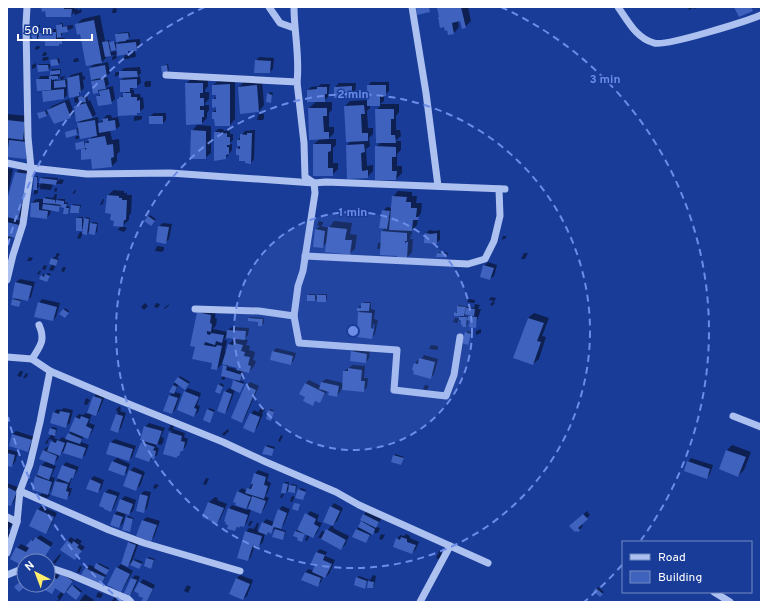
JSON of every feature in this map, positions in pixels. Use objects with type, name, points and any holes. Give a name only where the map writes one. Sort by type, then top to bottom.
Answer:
[{"type":"street","points":[[7,280],[23,224],[32,168],[28,137],[27,7]]},
{"type":"street","points":[[268,7],[280,23],[294,28]]},
{"type":"street","points":[[294,7],[294,28],[298,67],[297,82],[304,143],[306,177],[314,183],[315,193],[303,271],[298,286],[294,316],[299,343],[397,350],[394,390],[446,396],[454,375],[460,338]]},
{"type":"street","points":[[412,7],[426,93],[438,186]]},
{"type":"street","points":[[618,7],[636,33],[655,44],[676,41],[702,34],[761,15]]},
{"type":"street","points":[[166,75],[297,82]]},
{"type":"street","points":[[7,164],[86,174],[170,173],[314,183],[326,182],[502,189],[500,216],[494,241],[485,259],[468,264],[305,256]]},
{"type":"street","points":[[196,309],[259,311],[294,316]]},
{"type":"street","points":[[32,360],[40,346],[43,334],[39,325]]},
{"type":"street","points":[[7,357],[32,360],[50,371],[223,442],[336,492],[360,505],[488,563]]},
{"type":"street","points":[[7,553],[17,522],[20,491],[30,464],[50,371]]},
{"type":"street","points":[[733,416],[761,427]]},
{"type":"street","points":[[20,491],[144,543],[240,571]]},
{"type":"street","points":[[7,517],[17,522]]},
{"type":"street","points":[[420,602],[450,546]]},
{"type":"street","points":[[56,570],[128,598],[131,602]]},
{"type":"street","points":[[716,593],[730,602]]},
{"type":"building","points":[[41,7],[64,7],[64,9],[72,9],[71,17],[46,17],[45,11],[42,12]]},
{"type":"building","points":[[429,7],[430,12],[417,15],[416,8]]},
{"type":"building","points":[[461,7],[466,28],[462,29],[460,21],[452,23],[454,34],[448,35],[447,30],[445,31],[444,27],[440,28],[437,8]]},
{"type":"building","points":[[734,7],[751,7],[753,11],[739,17]]},
{"type":"building","points":[[94,20],[102,63],[86,66],[80,34],[77,35],[75,24]]},
{"type":"building","points":[[62,24],[62,27],[67,26],[68,32],[61,33],[61,37],[57,38],[56,25]]},
{"type":"building","points":[[31,26],[39,26],[39,31],[37,31],[37,40],[32,40]]},
{"type":"building","points":[[56,32],[56,41],[62,41],[62,44],[59,44],[59,46],[45,46],[45,42],[38,41],[39,33]]},
{"type":"building","points":[[128,33],[129,39],[126,41],[116,42],[115,34]]},
{"type":"building","points":[[108,41],[111,56],[105,57],[102,42]]},
{"type":"building","points":[[114,41],[116,50],[111,51],[109,42]]},
{"type":"building","points":[[136,42],[137,51],[128,51],[128,54],[117,56],[116,44]]},
{"type":"building","points":[[57,59],[59,65],[51,66],[50,60]]},
{"type":"building","points":[[255,60],[271,61],[270,73],[254,73]]},
{"type":"building","points":[[37,65],[48,65],[49,71],[38,72]]},
{"type":"building","points":[[105,65],[107,77],[91,80],[89,68]]},
{"type":"building","points":[[167,65],[168,73],[162,73],[161,66]]},
{"type":"building","points":[[60,70],[60,74],[50,75],[50,71]]},
{"type":"building","points":[[119,71],[137,71],[138,77],[119,78]]},
{"type":"building","points":[[79,75],[81,93],[79,92],[79,96],[69,98],[67,78]]},
{"type":"building","points":[[49,76],[58,76],[58,79],[52,80],[51,78],[51,90],[37,91],[36,79],[49,79]]},
{"type":"building","points":[[104,79],[106,89],[98,90],[98,93],[93,94],[91,81]]},
{"type":"building","points":[[137,79],[137,88],[130,88],[130,92],[120,92],[120,80]]},
{"type":"building","points":[[65,80],[66,87],[54,88],[54,81]]},
{"type":"building","points":[[185,83],[203,83],[203,93],[200,93],[200,98],[204,98],[204,106],[200,106],[200,110],[204,110],[202,124],[186,125]]},
{"type":"building","points":[[230,84],[230,126],[215,126],[214,119],[212,119],[212,112],[216,112],[216,107],[212,108],[212,99],[216,99],[216,95],[212,95],[212,85]]},
{"type":"building","points":[[257,85],[259,112],[240,114],[238,87]]},
{"type":"building","points":[[367,85],[386,85],[386,96],[380,96],[380,106],[367,106]]},
{"type":"building","points":[[352,86],[352,98],[334,98],[334,87]]},
{"type":"building","points":[[317,87],[327,87],[325,102],[307,102],[307,90],[317,89]]},
{"type":"building","points":[[64,89],[64,99],[43,102],[42,91]]},
{"type":"building","points":[[109,89],[112,104],[98,106],[96,96],[100,96],[99,91]]},
{"type":"building","points":[[123,93],[131,93],[131,97],[137,97],[137,101],[140,100],[140,113],[137,113],[137,115],[118,116],[117,99],[119,99],[119,97],[123,97]]},
{"type":"building","points":[[267,93],[272,95],[271,103],[266,102]]},
{"type":"building","points":[[78,97],[85,97],[86,102],[79,103]]},
{"type":"building","points":[[65,102],[71,118],[54,124],[47,110]]},
{"type":"building","points":[[86,103],[93,118],[76,122],[74,106]]},
{"type":"building","points":[[364,105],[365,114],[361,114],[362,133],[368,133],[368,141],[346,142],[344,106]]},
{"type":"building","points":[[308,108],[327,108],[327,116],[323,116],[324,132],[329,132],[329,139],[309,140]]},
{"type":"building","points":[[375,109],[394,109],[394,119],[391,119],[391,135],[395,135],[396,143],[376,143]]},
{"type":"building","points":[[45,111],[47,116],[39,119],[37,113]]},
{"type":"building","points":[[149,116],[163,116],[163,124],[149,124]]},
{"type":"building","points":[[108,118],[108,121],[115,120],[116,130],[99,133],[98,123],[103,122],[102,119]]},
{"type":"building","points":[[7,120],[25,122],[23,140],[7,138]]},
{"type":"building","points":[[95,120],[97,136],[80,139],[77,123]]},
{"type":"building","points":[[76,129],[77,135],[66,138],[65,132]]},
{"type":"building","points":[[191,130],[206,131],[206,159],[190,159]]},
{"type":"building","points":[[214,132],[220,132],[221,134],[227,133],[227,137],[230,137],[230,145],[227,145],[227,147],[229,147],[229,154],[226,155],[226,159],[214,161]]},
{"type":"building","points":[[247,133],[252,133],[251,164],[245,163],[245,161],[239,161],[239,155],[236,155],[236,148],[240,149],[240,146],[237,146],[237,140],[240,140],[240,134],[247,135]]},
{"type":"building","points":[[105,136],[107,145],[113,144],[114,157],[111,158],[112,167],[92,169],[91,159],[81,160],[81,149],[85,148],[85,143],[89,143],[88,139]]},
{"type":"building","points":[[9,140],[27,142],[26,159],[7,157]]},
{"type":"building","points":[[84,141],[85,148],[76,150],[75,143]]},
{"type":"building","points":[[313,144],[331,144],[331,151],[328,152],[328,168],[333,168],[333,176],[313,176]]},
{"type":"building","points":[[364,144],[365,152],[361,153],[362,171],[368,170],[368,178],[347,179],[346,145]]},
{"type":"building","points":[[375,146],[396,147],[396,157],[392,157],[392,171],[397,171],[396,180],[375,180]]},
{"type":"building","points":[[15,172],[29,174],[18,220],[7,217],[7,200]]},
{"type":"building","points":[[34,177],[37,177],[37,190],[33,190]]},
{"type":"building","points":[[40,178],[57,180],[56,185],[39,183]]},
{"type":"building","points":[[107,195],[119,196],[122,200],[127,200],[126,220],[124,220],[123,227],[113,226],[114,221],[110,220],[111,214],[105,213]]},
{"type":"building","points":[[392,196],[407,197],[406,202],[411,202],[411,208],[417,208],[416,217],[419,217],[418,220],[413,220],[412,231],[389,230]]},
{"type":"building","points":[[43,198],[55,200],[55,204],[43,203]]},
{"type":"building","points":[[56,200],[64,201],[64,204],[67,204],[66,208],[69,208],[68,214],[63,214],[64,208],[60,207],[61,205],[55,204]]},
{"type":"building","points":[[39,202],[39,210],[48,211],[47,219],[30,217],[31,203]]},
{"type":"building","points":[[43,204],[60,206],[59,212],[42,209]]},
{"type":"building","points":[[71,205],[80,206],[79,213],[70,213]]},
{"type":"building","points":[[382,210],[390,211],[387,229],[379,228]]},
{"type":"building","points":[[148,216],[155,221],[151,226],[144,221]]},
{"type":"building","points":[[76,218],[82,218],[82,231],[76,231]]},
{"type":"building","points":[[84,218],[89,219],[87,235],[82,234]]},
{"type":"building","points":[[7,222],[19,225],[15,238],[7,236]]},
{"type":"building","points":[[90,223],[97,224],[95,235],[89,234]]},
{"type":"building","points":[[158,226],[169,227],[166,244],[156,242]]},
{"type":"building","points":[[328,227],[347,229],[345,240],[352,240],[350,255],[325,252]]},
{"type":"building","points":[[315,229],[325,231],[323,248],[313,247]]},
{"type":"building","points":[[381,231],[407,233],[407,241],[405,241],[405,244],[408,242],[407,259],[397,258],[397,256],[380,255]]},
{"type":"building","points":[[425,233],[437,233],[437,244],[424,243]]},
{"type":"building","points":[[437,253],[447,254],[447,257],[436,257]]},
{"type":"building","points":[[51,258],[58,260],[56,266],[49,264]]},
{"type":"building","points":[[483,265],[494,268],[490,280],[480,277]]},
{"type":"building","points":[[45,274],[50,276],[47,282],[39,279],[41,275],[44,277]]},
{"type":"building","points":[[15,282],[32,286],[28,301],[12,298]]},
{"type":"building","points":[[307,295],[315,295],[315,301],[307,301]]},
{"type":"building","points":[[317,295],[326,295],[326,302],[317,302]]},
{"type":"building","points":[[12,299],[21,301],[19,307],[11,305]]},
{"type":"building","points":[[38,302],[57,307],[53,321],[34,317]]},
{"type":"building","points":[[361,303],[370,303],[369,311],[357,311],[357,308],[361,308]]},
{"type":"building","points":[[457,306],[466,307],[464,316],[454,316],[454,312],[457,313]]},
{"type":"building","points":[[466,308],[475,309],[474,316],[465,314]]},
{"type":"building","points":[[63,309],[69,313],[65,318],[59,314]]},
{"type":"building","points":[[197,312],[211,315],[211,332],[207,331],[207,334],[210,335],[211,333],[224,335],[222,343],[216,341],[215,345],[205,342],[204,345],[216,347],[217,345],[222,346],[217,370],[211,369],[212,363],[192,359],[195,347],[190,346]]},
{"type":"building","points":[[358,312],[372,313],[371,328],[374,329],[372,339],[357,337]]},
{"type":"building","points":[[468,316],[477,317],[476,328],[469,327],[470,321],[467,320]]},
{"type":"building","points":[[459,317],[467,317],[466,327],[462,327],[463,325],[461,325],[461,320],[459,320]]},
{"type":"building","points":[[248,318],[263,319],[262,326],[258,326],[258,322],[248,321]]},
{"type":"building","points":[[528,318],[544,323],[537,341],[541,342],[533,365],[513,358]]},
{"type":"building","points":[[227,330],[246,331],[245,340],[226,338]]},
{"type":"building","points":[[465,332],[471,334],[468,345],[462,343]]},
{"type":"building","points":[[234,343],[243,345],[241,351],[245,352],[244,356],[250,357],[248,365],[251,366],[249,373],[236,370],[237,368],[222,364],[228,344],[233,345]]},
{"type":"building","points":[[272,351],[293,356],[291,365],[270,360]]},
{"type":"building","points":[[351,351],[367,354],[366,363],[350,361]]},
{"type":"building","points":[[419,358],[435,362],[431,379],[413,374],[414,371],[412,370],[414,363],[418,364]]},
{"type":"building","points":[[223,365],[227,366],[226,370],[242,375],[240,381],[221,376]]},
{"type":"building","points":[[348,368],[362,370],[361,381],[365,381],[364,392],[342,390],[343,371],[348,371]]},
{"type":"building","points":[[178,377],[189,384],[185,390],[174,382]]},
{"type":"building","points":[[233,380],[244,384],[240,393],[231,389]]},
{"type":"building","points":[[321,382],[339,386],[337,397],[328,395],[329,392],[319,389]]},
{"type":"building","points":[[305,383],[325,393],[320,403],[315,401],[313,406],[303,401],[305,397],[299,394]]},
{"type":"building","points":[[218,384],[223,387],[220,394],[215,392]]},
{"type":"building","points":[[173,385],[177,387],[174,394],[169,392]]},
{"type":"building","points":[[245,385],[256,390],[242,423],[231,418]]},
{"type":"building","points":[[184,391],[199,397],[194,408],[197,409],[194,417],[177,410]]},
{"type":"building","points":[[224,391],[232,394],[225,414],[217,411]]},
{"type":"building","points":[[169,395],[178,398],[172,414],[163,411]]},
{"type":"building","points":[[93,396],[102,399],[96,416],[87,413]]},
{"type":"building","points":[[207,409],[214,412],[210,423],[203,420]]},
{"type":"building","points":[[268,410],[274,412],[271,421],[266,419]]},
{"type":"building","points":[[60,411],[70,413],[66,428],[50,423],[53,412],[59,414]]},
{"type":"building","points":[[250,413],[260,417],[254,433],[243,428]]},
{"type":"building","points":[[116,414],[123,416],[118,433],[110,430]]},
{"type":"building","points":[[81,416],[89,419],[86,426],[92,429],[88,439],[69,431],[75,417],[80,419]]},
{"type":"building","points":[[144,426],[162,431],[157,445],[140,440]]},
{"type":"building","points":[[50,428],[56,430],[55,436],[48,434]]},
{"type":"building","points":[[169,432],[182,436],[181,441],[185,442],[183,451],[181,451],[177,458],[163,454]]},
{"type":"building","points":[[68,433],[82,439],[80,444],[65,439]]},
{"type":"building","points":[[12,434],[32,440],[28,452],[9,446]]},
{"type":"building","points":[[57,440],[65,443],[60,456],[47,451],[51,441],[56,443]]},
{"type":"building","points":[[67,442],[86,448],[82,459],[63,453]]},
{"type":"building","points":[[110,442],[133,449],[129,461],[106,454]]},
{"type":"building","points":[[141,442],[155,447],[153,450],[156,451],[154,460],[151,458],[149,462],[135,457]]},
{"type":"building","points":[[265,446],[274,449],[272,456],[262,454]]},
{"type":"building","points":[[43,450],[57,456],[54,465],[39,459]]},
{"type":"building","points":[[726,450],[746,457],[738,477],[719,469]]},
{"type":"building","points":[[7,453],[15,455],[12,467],[7,466]]},
{"type":"building","points":[[393,455],[404,458],[401,465],[391,462]]},
{"type":"building","points":[[112,461],[127,467],[124,476],[108,470]]},
{"type":"building","points":[[687,461],[710,469],[707,479],[684,471]]},
{"type":"building","points":[[40,465],[53,469],[49,480],[37,475]]},
{"type":"building","points":[[62,465],[76,470],[69,483],[57,478]]},
{"type":"building","points":[[129,470],[142,475],[136,491],[123,486]]},
{"type":"building","points":[[254,473],[266,477],[264,485],[268,486],[264,499],[245,493],[247,488],[251,489]]},
{"type":"building","points":[[35,476],[52,482],[48,495],[32,490]]},
{"type":"building","points":[[90,479],[101,484],[98,493],[86,489]]},
{"type":"building","points":[[55,481],[68,484],[66,491],[69,492],[67,500],[51,495]]},
{"type":"building","points":[[283,483],[288,484],[286,493],[281,493]]},
{"type":"building","points":[[289,485],[296,486],[295,493],[288,492]]},
{"type":"building","points":[[7,487],[17,492],[11,506],[7,505]]},
{"type":"building","points":[[298,489],[306,492],[303,500],[295,498]]},
{"type":"building","points":[[237,491],[251,497],[246,509],[235,505],[236,503],[233,502]]},
{"type":"building","points":[[104,492],[117,496],[111,512],[99,506]]},
{"type":"building","points":[[140,494],[148,496],[144,513],[136,511]]},
{"type":"building","points":[[252,496],[266,501],[261,514],[248,509]]},
{"type":"building","points":[[120,499],[133,504],[129,515],[116,511]]},
{"type":"building","points":[[208,502],[224,508],[217,524],[202,517]]},
{"type":"building","points":[[294,503],[300,504],[298,511],[292,509]]},
{"type":"building","points":[[330,506],[340,511],[333,526],[323,522]]},
{"type":"building","points":[[228,508],[248,515],[244,527],[237,527],[235,531],[227,529],[228,525],[225,524],[226,522],[224,521]]},
{"type":"building","points":[[37,509],[54,517],[46,534],[29,526]]},
{"type":"building","points":[[278,509],[287,513],[281,529],[274,527],[271,534],[268,532],[267,535],[258,532],[262,522],[272,526]]},
{"type":"building","points":[[305,513],[316,519],[314,524],[319,527],[313,538],[297,530]]},
{"type":"building","points":[[114,514],[123,517],[119,528],[110,525]]},
{"type":"building","points":[[363,514],[379,522],[376,528],[360,520]]},
{"type":"building","points":[[583,514],[588,519],[578,528],[580,530],[578,532],[575,532],[569,526]]},
{"type":"building","points":[[126,517],[133,519],[130,532],[122,530]]},
{"type":"building","points":[[142,520],[157,525],[151,542],[136,536]]},
{"type":"building","points":[[361,521],[375,529],[373,535],[358,527]]},
{"type":"building","points":[[275,529],[285,532],[283,540],[272,537]]},
{"type":"building","points":[[326,529],[346,540],[341,550],[321,539]]},
{"type":"building","points":[[356,529],[370,535],[366,543],[352,537]]},
{"type":"building","points":[[245,531],[262,536],[259,547],[253,545],[248,561],[237,558]]},
{"type":"building","points":[[295,531],[305,534],[302,542],[293,536]]},
{"type":"building","points":[[35,537],[51,547],[47,553],[16,553],[16,562],[10,559],[16,547],[26,552],[29,548],[26,546],[31,540],[33,541]]},
{"type":"building","points":[[401,537],[407,539],[407,542],[416,545],[412,554],[393,547],[396,538],[400,540]]},
{"type":"building","points":[[67,540],[72,544],[73,541],[79,545],[77,547],[82,551],[75,560],[60,550]]},
{"type":"building","points":[[128,542],[136,545],[128,567],[121,564]]},
{"type":"building","points":[[316,552],[325,555],[323,560],[332,564],[325,578],[312,572],[315,565],[311,563]]},
{"type":"building","points":[[146,558],[154,560],[151,569],[144,566]]},
{"type":"building","points":[[133,560],[142,564],[139,569],[130,565]]},
{"type":"building","points":[[96,563],[109,570],[106,575],[94,568]]},
{"type":"building","points":[[116,567],[130,574],[121,592],[107,585]]},
{"type":"building","points":[[85,568],[105,577],[101,585],[81,575]]},
{"type":"building","points":[[305,572],[321,578],[318,587],[301,580]]},
{"type":"building","points":[[61,573],[73,581],[64,594],[56,589],[56,578]]},
{"type":"building","points":[[356,577],[367,581],[365,589],[354,585]]},
{"type":"building","points":[[131,578],[137,580],[129,598],[123,595]]},
{"type":"building","points":[[236,578],[250,584],[243,600],[229,594]]},
{"type":"building","points":[[368,581],[374,582],[373,588],[367,588]]},
{"type":"building","points":[[139,582],[153,589],[147,601],[149,602],[141,602],[143,598],[138,596],[139,594],[134,591]]},
{"type":"building","points":[[72,585],[81,593],[76,600],[66,592]]},
{"type":"building","points":[[596,588],[603,594],[600,597],[593,591]]}]
